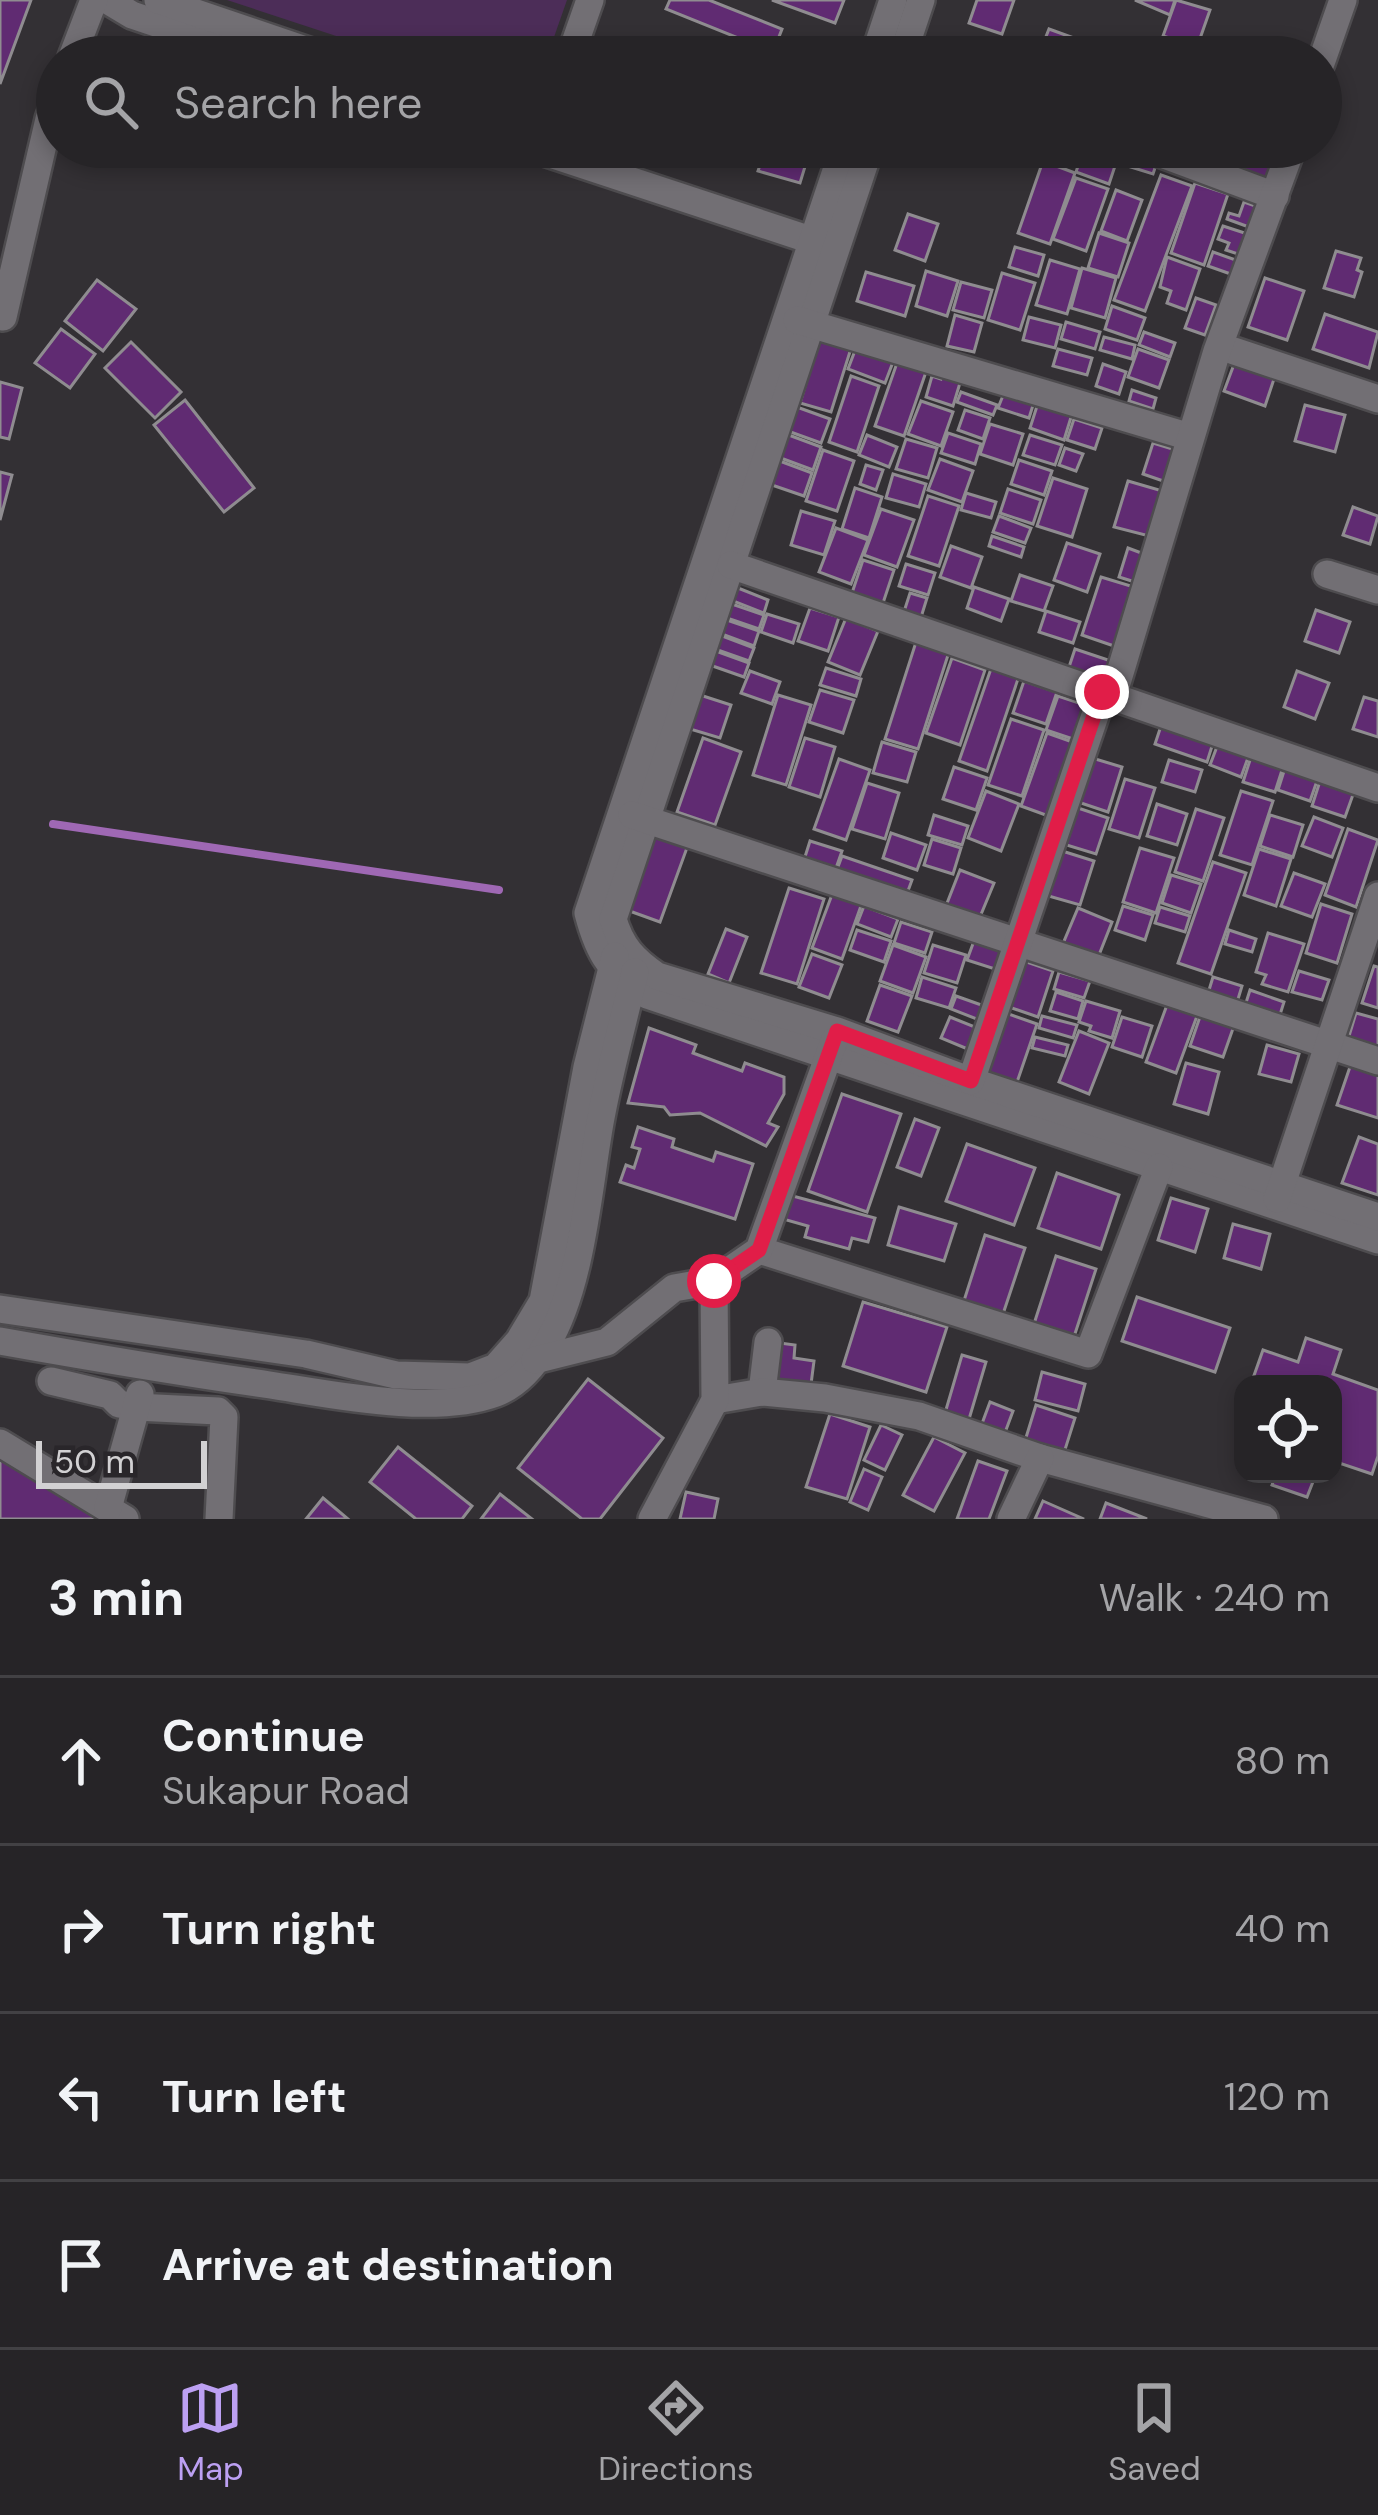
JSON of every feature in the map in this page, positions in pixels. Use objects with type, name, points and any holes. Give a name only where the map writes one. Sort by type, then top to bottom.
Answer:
[{"type":"street","points":[[80,36],[94,0]]},
{"type":"street","points":[[107,0],[132,15],[194,36]]},
{"type":"street","points":[[158,0],[264,36]]},
{"type":"street","points":[[577,36],[590,0]]},
{"type":"street","points":[[890,36],[893,0]]},
{"type":"street","points":[[899,36],[921,0]]},
{"type":"street","points":[[1330,36],[1342,0]]},
{"type":"street","points":[[3,317],[38,168]]},
{"type":"street","points":[[599,168],[827,236]]},
{"type":"street","points":[[646,168],[827,236]]},
{"type":"street","points":[[0,1341],[149,1368],[425,1405],[499,1393],[522,1377],[546,1346],[572,1282],[601,1116],[625,964],[613,919],[634,815],[827,236],[840,168]]},
{"type":"street","points":[[827,236],[861,168]]},
{"type":"street","points":[[1200,168],[1275,196]]},
{"type":"street","points":[[971,1081],[1108,694],[1217,351],[1285,168]]},
{"type":"street","points":[[799,320],[1190,436]]},
{"type":"street","points":[[634,815],[731,565],[799,320]]},
{"type":"street","points":[[1234,351],[1378,399]]},
{"type":"street","points":[[731,565],[1378,788]]},
{"type":"street","points":[[1327,574],[1378,590]]},
{"type":"street","points":[[634,815],[1378,1061]]},
{"type":"street","points":[[1279,1195],[1328,1046],[1370,949],[1378,896]]},
{"type":"street","points":[[625,964],[1159,1167],[1378,1217]]},
{"type":"street","points":[[0,1309],[306,1354],[395,1375],[470,1377],[496,1367],[519,1341],[543,1301],[579,1107],[625,964]]},
{"type":"street","points":[[833,1044],[971,1081],[1279,1195],[1378,1240]]},
{"type":"street","points":[[535,1360],[607,1342],[674,1288],[714,1281],[759,1250],[833,1044]]},
{"type":"street","points":[[759,1250],[1088,1354],[1159,1167]]},
{"type":"street","points":[[652,1519],[715,1400],[714,1281]]},
{"type":"street","points":[[0,1443],[116,1513],[136,1407],[159,1333]]},
{"type":"street","points":[[762,1392],[768,1342]]},
{"type":"street","points":[[51,1381],[110,1395],[119,1404],[218,1411],[224,1417],[219,1519]]},
{"type":"street","points":[[715,1400],[762,1392],[919,1416],[1167,1507],[1264,1519]]},
{"type":"street","points":[[1011,1519],[1040,1458]]},
{"type":"shaded area","points":[[227,0],[567,0],[554,36],[336,36]]},
{"type":"building","points":[[0,0],[31,0],[0,84]]},
{"type":"building","points":[[670,0],[709,0],[782,29],[779,36],[733,36],[666,9]]},
{"type":"building","points":[[772,0],[844,0],[835,23]]},
{"type":"building","points":[[977,0],[1014,0],[1002,34],[969,23]]},
{"type":"building","points":[[1135,0],[1175,0],[1170,15]]},
{"type":"building","points":[[1176,0],[1210,10],[1201,36],[1163,36]]},
{"type":"building","points":[[759,168],[805,168],[800,183]]},
{"type":"building","points":[[1041,168],[1075,173],[1050,244],[1018,233]]},
{"type":"building","points":[[1077,168],[1114,168],[1109,184],[1076,172]]},
{"type":"building","points":[[1238,168],[1271,168],[1267,179]]},
{"type":"building","points":[[1161,175],[1192,186],[1145,311],[1114,300]]},
{"type":"building","points":[[1076,178],[1108,189],[1086,251],[1053,239]]},
{"type":"building","points":[[1195,183],[1228,194],[1204,265],[1171,253]]},
{"type":"building","points":[[1116,190],[1142,200],[1127,241],[1101,231]]},
{"type":"building","points":[[1244,202],[1264,209],[1257,230],[1227,219],[1229,213],[1239,216]]},
{"type":"building","points":[[908,214],[938,224],[925,261],[895,250]]},
{"type":"building","points":[[1223,226],[1257,237],[1250,258],[1226,250],[1229,243],[1218,239]]},
{"type":"building","points":[[1099,233],[1129,243],[1118,277],[1088,268]]},
{"type":"building","points":[[1015,247],[1044,255],[1038,276],[1009,267]]},
{"type":"building","points":[[1336,251],[1361,258],[1354,297],[1324,288]]},
{"type":"building","points":[[1213,252],[1247,264],[1242,278],[1208,266]]},
{"type":"building","points":[[1167,257],[1200,269],[1186,310],[1167,303],[1171,291],[1160,287]]},
{"type":"building","points":[[1050,260],[1080,269],[1067,314],[1036,305]]},
{"type":"building","points":[[1082,268],[1116,278],[1105,318],[1071,308]]},
{"type":"building","points":[[926,271],[958,281],[947,316],[916,306]]},
{"type":"building","points":[[866,272],[914,286],[905,316],[857,301]]},
{"type":"building","points":[[1002,273],[1035,283],[1020,330],[988,320]]},
{"type":"building","points":[[1265,278],[1304,291],[1287,340],[1248,327]]},
{"type":"building","points":[[97,280],[136,309],[103,351],[65,321]]},
{"type":"building","points":[[961,282],[992,290],[984,318],[953,310]]},
{"type":"building","points":[[1196,298],[1216,305],[1205,335],[1185,328]]},
{"type":"building","points":[[1112,306],[1145,318],[1137,340],[1105,329]]},
{"type":"building","points":[[1325,314],[1378,332],[1369,368],[1313,349]]},
{"type":"building","points":[[955,315],[982,323],[974,352],[947,346]]},
{"type":"building","points":[[1029,317],[1061,325],[1055,348],[1023,340]]},
{"type":"building","points":[[1066,322],[1100,332],[1095,349],[1061,339]]},
{"type":"building","points":[[61,329],[95,354],[70,388],[35,363]]},
{"type":"building","points":[[1144,332],[1175,343],[1170,357],[1139,345]]},
{"type":"building","points":[[821,333],[853,342],[831,412],[800,403]]},
{"type":"building","points":[[1104,337],[1135,345],[1132,359],[1100,350]]},
{"type":"building","points":[[131,342],[181,392],[155,418],[105,368]]},
{"type":"building","points":[[856,348],[893,362],[885,383],[848,369]]},
{"type":"building","points":[[1058,349],[1092,358],[1087,375],[1053,366]]},
{"type":"building","points":[[1138,349],[1169,360],[1159,388],[1128,377]]},
{"type":"building","points":[[1236,359],[1276,373],[1265,406],[1224,391]]},
{"type":"building","points":[[898,360],[927,369],[904,436],[875,426]]},
{"type":"building","points":[[1103,364],[1126,372],[1119,394],[1096,386]]},
{"type":"building","points":[[945,367],[963,373],[953,406],[926,397],[932,376],[941,379]]},
{"type":"building","points":[[851,376],[879,386],[857,452],[829,442]]},
{"type":"building","points":[[0,382],[22,388],[9,439],[0,437]]},
{"type":"building","points":[[1132,390],[1156,398],[1153,409],[1129,401]]},
{"type":"building","points":[[961,392],[997,405],[993,415],[957,402]]},
{"type":"building","points":[[1004,393],[1034,402],[1029,418],[998,408]]},
{"type":"building","points":[[185,400],[254,488],[224,512],[154,425]]},
{"type":"building","points":[[921,401],[953,412],[941,446],[908,434]]},
{"type":"building","points":[[1038,403],[1072,414],[1064,440],[1030,428]]},
{"type":"building","points":[[1305,405],[1345,415],[1335,452],[1295,441]]},
{"type":"building","points":[[794,406],[830,419],[821,443],[785,430]]},
{"type":"building","points":[[965,410],[990,418],[983,439],[958,430]]},
{"type":"building","points":[[1074,419],[1102,428],[1095,449],[1067,440]]},
{"type":"building","points":[[990,424],[1023,434],[1013,465],[980,454]]},
{"type":"building","points":[[948,433],[981,444],[975,464],[941,453]]},
{"type":"building","points":[[786,434],[821,447],[813,470],[778,457]]},
{"type":"building","points":[[867,435],[897,447],[889,467],[859,455]]},
{"type":"building","points":[[1030,435],[1062,445],[1055,465],[1023,455]]},
{"type":"building","points":[[906,439],[937,448],[928,478],[896,469]]},
{"type":"building","points":[[1153,443],[1179,451],[1169,483],[1143,474]]},
{"type":"building","points":[[1065,448],[1083,454],[1076,471],[1059,465]]},
{"type":"building","points":[[823,450],[854,461],[837,511],[806,501]]},
{"type":"building","points":[[940,459],[973,471],[962,502],[928,490]]},
{"type":"building","points":[[777,460],[812,473],[804,496],[769,484]]},
{"type":"building","points":[[1019,460],[1052,471],[1044,495],[1011,484]]},
{"type":"building","points":[[866,465],[883,470],[876,490],[860,484]]},
{"type":"building","points":[[0,472],[12,475],[0,520]]},
{"type":"building","points":[[893,474],[926,484],[919,507],[886,498]]},
{"type":"building","points":[[1053,478],[1087,489],[1072,537],[1037,526]]},
{"type":"building","points":[[1128,481],[1166,492],[1153,537],[1114,527]]},
{"type":"building","points":[[855,488],[882,497],[869,538],[842,529]]},
{"type":"building","points":[[1008,489],[1041,500],[1033,524],[1000,513]]},
{"type":"building","points":[[966,493],[996,502],[991,518],[961,510]]},
{"type":"building","points":[[928,496],[959,506],[939,566],[908,556]]},
{"type":"building","points":[[1353,507],[1378,516],[1370,544],[1343,535]]},
{"type":"building","points":[[881,509],[914,520],[897,567],[864,555]]},
{"type":"building","points":[[801,511],[835,521],[824,555],[791,545]]},
{"type":"building","points":[[999,516],[1031,528],[1025,543],[993,532]]},
{"type":"building","points":[[836,528],[868,540],[851,584],[819,572]]},
{"type":"building","points":[[992,536],[1024,547],[1021,557],[989,546]]},
{"type":"building","points":[[1067,543],[1100,554],[1087,592],[1054,580]]},
{"type":"building","points":[[951,546],[982,557],[971,588],[940,577]]},
{"type":"building","points":[[1128,548],[1144,554],[1135,582],[1119,577]]},
{"type":"building","points":[[863,560],[894,570],[882,606],[851,596]]},
{"type":"building","points":[[906,564],[935,573],[928,595],[899,586]]},
{"type":"building","points":[[1020,575],[1053,586],[1044,611],[1011,601]]},
{"type":"building","points":[[1101,577],[1134,587],[1114,646],[1082,635]]},
{"type":"building","points":[[974,587],[1009,599],[1001,621],[967,608]]},
{"type":"building","points":[[738,588],[768,600],[764,613],[733,601]]},
{"type":"building","points":[[910,593],[927,598],[918,627],[901,621]]},
{"type":"building","points":[[729,603],[764,615],[759,629],[724,617]]},
{"type":"building","points":[[810,608],[839,617],[828,651],[798,641]]},
{"type":"building","points":[[1316,610],[1350,622],[1339,653],[1305,641]]},
{"type":"building","points":[[1046,611],[1080,622],[1073,643],[1039,632]]},
{"type":"building","points":[[767,614],[799,624],[793,643],[761,632]]},
{"type":"building","points":[[846,618],[878,631],[860,675],[828,662]]},
{"type":"building","points":[[724,619],[759,631],[754,646],[719,633]]},
{"type":"building","points":[[717,634],[754,648],[749,661],[712,648]]},
{"type":"building","points":[[916,642],[949,652],[918,749],[885,739]]},
{"type":"building","points":[[1075,649],[1111,661],[1104,682],[1068,670]]},
{"type":"building","points":[[713,650],[749,663],[744,677],[707,664]]},
{"type":"building","points":[[952,658],[985,670],[960,745],[926,733]]},
{"type":"building","points":[[993,663],[1020,673],[987,771],[959,761]]},
{"type":"building","points":[[826,668],[861,679],[856,696],[820,685]]},
{"type":"building","points":[[750,671],[780,682],[772,704],[741,693]]},
{"type":"building","points":[[1297,671],[1329,683],[1315,719],[1284,707]]},
{"type":"building","points":[[1024,681],[1057,692],[1046,724],[1013,713]]},
{"type":"building","points":[[820,690],[854,700],[843,733],[809,722]]},
{"type":"building","points":[[700,695],[731,705],[720,738],[690,729]]},
{"type":"building","points":[[778,695],[811,705],[786,785],[753,775]]},
{"type":"building","points":[[1058,696],[1091,707],[1079,741],[1046,730]]},
{"type":"building","points":[[1364,697],[1378,701],[1378,737],[1353,729]]},
{"type":"building","points":[[1011,719],[1044,730],[1022,796],[988,785]]},
{"type":"building","points":[[1161,726],[1213,743],[1207,762],[1155,744]]},
{"type":"building","points":[[1047,733],[1081,745],[1054,818],[1021,806]]},
{"type":"building","points":[[703,738],[741,752],[715,825],[677,812]]},
{"type":"building","points":[[805,738],[835,747],[820,797],[789,787]]},
{"type":"building","points":[[882,742],[916,752],[907,782],[873,773]]},
{"type":"building","points":[[1218,744],[1249,755],[1241,777],[1210,765]]},
{"type":"building","points":[[1251,757],[1283,767],[1275,792],[1243,782]]},
{"type":"building","points":[[1092,758],[1122,767],[1108,812],[1078,802]]},
{"type":"building","points":[[839,759],[870,770],[846,840],[814,829]]},
{"type":"building","points":[[1169,760],[1202,770],[1195,792],[1162,782]]},
{"type":"building","points":[[954,767],[987,778],[976,810],[943,799]]},
{"type":"building","points":[[1285,768],[1318,778],[1310,801],[1278,790]]},
{"type":"building","points":[[1321,778],[1355,789],[1345,817],[1312,806]]},
{"type":"building","points":[[1125,779],[1155,788],[1139,838],[1109,829]]},
{"type":"building","points":[[867,783],[899,793],[885,839],[852,829]]},
{"type":"building","points":[[986,791],[1019,804],[1001,851],[968,838]]},
{"type":"building","points":[[1241,791],[1273,801],[1252,865],[1220,855]]},
{"type":"building","points":[[1157,804],[1187,814],[1177,845],[1147,836]]},
{"type":"building","points":[[1072,806],[1108,818],[1096,854],[1060,843]]},
{"type":"building","points":[[1196,809],[1224,818],[1203,881],[1175,872]]},
{"type":"building","points":[[934,815],[968,826],[962,845],[928,835]]},
{"type":"building","points":[[1270,815],[1303,825],[1293,857],[1260,846]]},
{"type":"building","points":[[1314,817],[1343,828],[1332,857],[1302,846]]},
{"type":"building","points":[[1348,829],[1378,840],[1356,907],[1325,895]]},
{"type":"building","points":[[651,832],[688,845],[660,922],[624,909]]},
{"type":"building","points":[[891,833],[926,845],[917,870],[883,858]]},
{"type":"building","points":[[932,839],[961,848],[953,874],[924,865]]},
{"type":"building","points":[[810,841],[842,851],[835,871],[804,860]]},
{"type":"building","points":[[1140,848],[1174,858],[1156,913],[1123,902]]},
{"type":"building","points":[[1259,849],[1291,859],[1276,906],[1244,895]]},
{"type":"building","points":[[1059,850],[1094,861],[1080,905],[1045,895]]},
{"type":"building","points":[[842,856],[912,880],[905,899],[835,875]]},
{"type":"building","points":[[1213,862],[1246,873],[1211,974],[1178,963]]},
{"type":"building","points":[[960,870],[994,883],[977,924],[944,911]]},
{"type":"building","points":[[1294,873],[1325,884],[1312,917],[1281,906]]},
{"type":"building","points":[[1171,875],[1201,884],[1191,913],[1162,903]]},
{"type":"building","points":[[789,888],[824,899],[797,984],[761,973]]},
{"type":"building","points":[[833,892],[862,903],[842,959],[812,948]]},
{"type":"building","points":[[1321,904],[1352,914],[1337,963],[1306,953]]},
{"type":"building","points":[[864,906],[898,919],[891,937],[857,924]]},
{"type":"building","points":[[1123,906],[1153,915],[1145,940],[1115,930]]},
{"type":"building","points":[[1160,907],[1190,916],[1185,932],[1155,923]]},
{"type":"building","points":[[1078,908],[1112,922],[1097,960],[1062,946]]},
{"type":"building","points":[[901,922],[932,932],[925,953],[894,943]]},
{"type":"building","points":[[726,929],[747,937],[729,983],[708,974]]},
{"type":"building","points":[[857,930],[891,941],[884,962],[850,950]]},
{"type":"building","points":[[1229,930],[1256,939],[1252,952],[1225,944]]},
{"type":"building","points":[[1268,933],[1304,944],[1288,992],[1262,984],[1266,975],[1256,972]]},
{"type":"building","points":[[974,941],[1008,953],[1001,971],[967,960]]},
{"type":"building","points":[[893,945],[926,957],[913,993],[880,981]]},
{"type":"building","points":[[933,945],[966,955],[957,983],[924,973]]},
{"type":"building","points":[[812,954],[842,965],[829,998],[799,987]]},
{"type":"building","points":[[1021,960],[1053,971],[1038,1017],[1006,1006]]},
{"type":"building","points":[[1374,966],[1378,967],[1378,1008],[1362,1003]]},
{"type":"building","points":[[1299,971],[1329,980],[1322,1000],[1292,992]]},
{"type":"building","points":[[1059,972],[1090,981],[1084,998],[1054,989]]},
{"type":"building","points":[[922,977],[956,988],[949,1008],[916,998]]},
{"type":"building","points":[[1213,977],[1242,986],[1235,1009],[1206,1000]]},
{"type":"building","points":[[880,985],[912,996],[898,1032],[867,1021]]},
{"type":"building","points":[[1250,990],[1284,1002],[1278,1021],[1244,1009]]},
{"type":"building","points":[[1056,992],[1083,1001],[1078,1019],[1050,1011]]},
{"type":"building","points":[[956,996],[987,1007],[982,1021],[951,1009]]},
{"type":"building","points":[[1086,1001],[1120,1011],[1112,1038],[1089,1031],[1091,1026],[1079,1022]]},
{"type":"building","points":[[1167,1005],[1197,1016],[1176,1073],[1146,1062]]},
{"type":"building","points":[[1203,1008],[1236,1020],[1223,1057],[1190,1046]]},
{"type":"building","points":[[1003,1012],[1037,1024],[1016,1085],[982,1073]]},
{"type":"building","points":[[1356,1013],[1378,1019],[1378,1056],[1346,1046]]},
{"type":"building","points":[[1042,1016],[1077,1025],[1073,1038],[1039,1028]]},
{"type":"building","points":[[950,1017],[980,1029],[970,1050],[941,1038]]},
{"type":"building","points":[[1122,1017],[1152,1026],[1142,1057],[1112,1047]]},
{"type":"building","points":[[649,1028],[696,1045],[693,1053],[742,1071],[745,1063],[784,1077],[784,1094],[768,1123],[778,1127],[766,1146],[700,1113],[670,1115],[664,1107],[628,1103]]},
{"type":"building","points":[[1079,1031],[1109,1043],[1089,1094],[1059,1082]]},
{"type":"building","points":[[1035,1037],[1068,1045],[1065,1056],[1032,1048]]},
{"type":"building","points":[[1267,1045],[1299,1054],[1291,1082],[1259,1074]]},
{"type":"building","points":[[1352,1061],[1378,1070],[1378,1118],[1337,1105]]},
{"type":"building","points":[[1186,1063],[1219,1072],[1208,1114],[1174,1104]]},
{"type":"building","points":[[842,1094],[901,1114],[867,1212],[808,1191]]},
{"type":"building","points":[[915,1119],[939,1128],[921,1176],[897,1167]]},
{"type":"building","points":[[638,1127],[674,1139],[672,1147],[713,1161],[716,1152],[753,1164],[735,1219],[620,1182],[626,1165],[634,1168],[640,1149],[632,1147]]},
{"type":"building","points":[[1359,1137],[1378,1144],[1378,1195],[1342,1183]]},
{"type":"building","points":[[967,1144],[1035,1168],[1014,1225],[946,1201]]},
{"type":"building","points":[[1057,1173],[1119,1195],[1101,1249],[1038,1228]]},
{"type":"building","points":[[789,1195],[875,1218],[868,1242],[852,1238],[849,1249],[805,1237],[808,1226],[783,1219]]},
{"type":"building","points":[[1171,1198],[1208,1209],[1195,1252],[1158,1240]]},
{"type":"building","points":[[899,1207],[956,1224],[944,1261],[888,1245]]},
{"type":"building","points":[[1233,1224],[1270,1234],[1261,1269],[1224,1258]]},
{"type":"building","points":[[985,1235],[1025,1248],[1000,1323],[961,1310]]},
{"type":"building","points":[[1056,1256],[1096,1269],[1072,1343],[1032,1330]]},
{"type":"building","points":[[1137,1297],[1230,1328],[1215,1372],[1122,1341]]},
{"type":"building","points":[[863,1302],[947,1327],[926,1392],[843,1366]]},
{"type":"building","points":[[1306,1338],[1341,1350],[1336,1375],[1254,1375],[1263,1350],[1298,1362]]},
{"type":"building","points":[[772,1342],[795,1345],[794,1358],[814,1361],[810,1392],[766,1386]]},
{"type":"building","points":[[962,1355],[986,1362],[967,1426],[943,1420]]},
{"type":"building","points":[[1042,1372],[1085,1384],[1078,1411],[1035,1400]]},
{"type":"building","points":[[1342,1377],[1378,1390],[1378,1456],[1372,1474],[1342,1464]]},
{"type":"building","points":[[588,1379],[663,1438],[600,1519],[582,1519],[518,1468]]},
{"type":"building","points":[[990,1402],[1013,1411],[1003,1438],[980,1429]]},
{"type":"building","points":[[1036,1405],[1075,1418],[1063,1456],[1024,1444]]},
{"type":"building","points":[[830,1414],[870,1427],[847,1499],[806,1487]]},
{"type":"building","points":[[881,1425],[902,1435],[885,1470],[864,1460]]},
{"type":"building","points":[[934,1437],[965,1453],[934,1511],[903,1495]]},
{"type":"building","points":[[398,1447],[472,1506],[462,1519],[416,1519],[370,1482]]},
{"type":"building","points":[[0,1450],[107,1519],[0,1519]]},
{"type":"building","points":[[978,1461],[1007,1471],[989,1519],[957,1519]]},
{"type":"building","points":[[864,1469],[882,1477],[868,1510],[850,1502]]},
{"type":"building","points":[[1273,1483],[1312,1483],[1307,1497]]},
{"type":"building","points":[[686,1492],[718,1499],[714,1519],[680,1519]]},
{"type":"building","points":[[500,1494],[532,1519],[481,1519]]},
{"type":"building","points":[[323,1498],[348,1519],[306,1519]]},
{"type":"building","points":[[1043,1501],[1084,1519],[1035,1519]]},
{"type":"building","points":[[1106,1503],[1147,1519],[1100,1519]]},
{"type":"waterway","points":[[53,824],[499,890]]},
{"type":"route","points":[[714,1281],[759,1250],[837,1031],[971,1081],[1102,692]]}]
